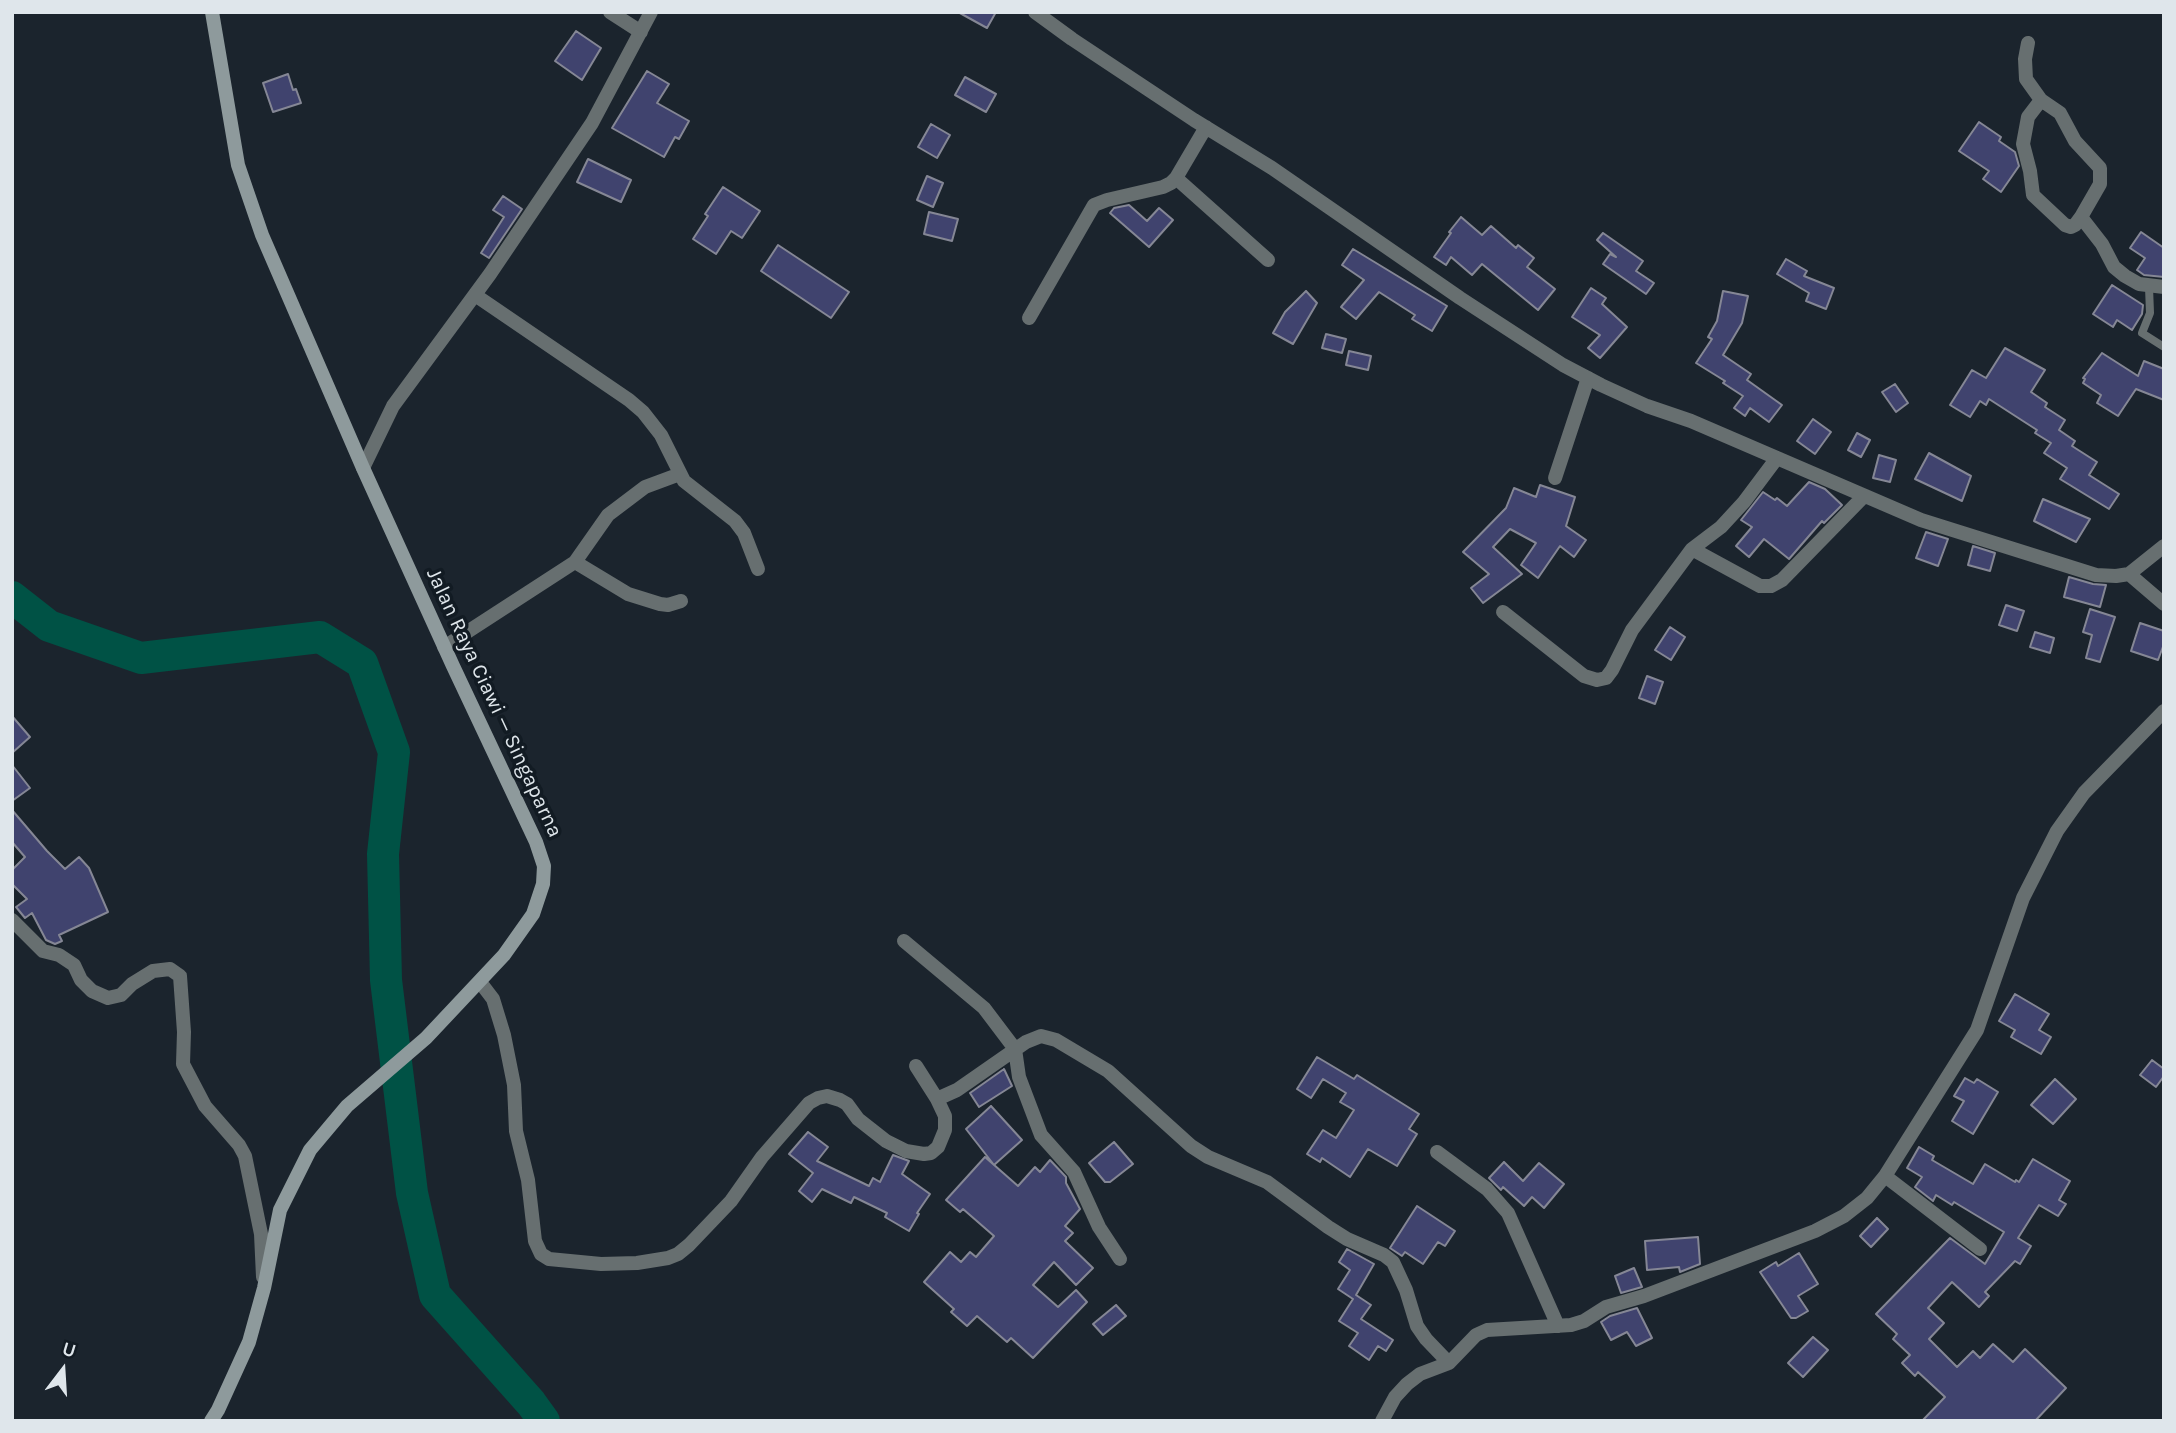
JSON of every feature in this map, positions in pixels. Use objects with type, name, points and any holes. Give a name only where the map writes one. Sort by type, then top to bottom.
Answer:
[{"type":"main road","name":"Jalan Raya Ciawi — Singaparna","points":[[211,1421],[250,1342],[280,1210],[310,1150],[347,1105],[426,1038],[504,955],[533,914],[543,884],[544,866],[527,822],[363,468],[262,235],[238,165],[212,12]]},
{"type":"street","points":[[611,12],[641,32]]},
{"type":"street","points":[[363,468],[393,406],[475,295],[592,123],[651,12]]},
{"type":"street","points":[[1035,12],[1206,127],[1272,167],[1460,298],[1563,365],[1647,406],[1691,421],[1922,520],[2096,575],[2129,574],[2164,546]]},
{"type":"street","points":[[2028,43],[2025,59],[2026,79],[2041,100],[2060,113],[2075,141],[2100,168],[2100,184],[2081,218],[2071,227],[2065,225],[2033,195],[2022,144],[2028,117],[2041,100]]},
{"type":"street","points":[[1029,318],[1094,205],[1163,187],[1176,178],[1206,127]]},
{"type":"street","points":[[1176,178],[1268,260]]},
{"type":"street","points":[[2081,218],[2102,244],[2114,267],[2125,276],[2148,287],[2164,287]]},
{"type":"street","points":[[475,295],[643,412],[661,435],[680,474],[691,488],[735,521],[744,533],[758,569]]},
{"type":"street","points":[[1555,478],[1588,378]]},
{"type":"street","points":[[1503,612],[1584,676],[1597,680],[1606,678],[1632,630],[1692,549],[1721,527],[1744,502],[1777,457]]},
{"type":"street","points":[[444,647],[575,562],[608,515],[645,487],[680,474]]},
{"type":"street","points":[[1692,549],[1760,586],[1771,586],[1782,580],[1864,496]]},
{"type":"street","points":[[575,562],[628,594],[660,604],[668,605],[681,601]]},
{"type":"street","points":[[2129,574],[2164,604]]},
{"type":"street","points":[[1382,1421],[1395,1397],[1407,1384],[1420,1374],[1449,1363],[1476,1335],[1487,1330],[1571,1325],[1584,1321],[1606,1307],[1644,1296],[1815,1231],[1860,1204],[1885,1176],[1977,1030],[2023,898],[2057,831],[2084,793],[2164,711]]},
{"type":"street","points":[[12,920],[43,951],[59,955],[74,965],[81,980],[92,991],[107,998],[121,995],[132,984],[153,971],[170,969],[180,976],[183,1064],[200,1099],[213,1118],[239,1145],[245,1156],[261,1234],[264,1288]]},
{"type":"street","points":[[904,941],[984,1008],[1016,1049],[1019,1077],[1041,1135],[1074,1172],[1099,1227],[1120,1259]]},
{"type":"street","points":[[480,982],[493,999],[504,1035],[514,1085],[516,1131],[528,1180],[535,1241],[541,1254],[549,1259],[601,1264],[637,1263],[678,1254],[731,1201],[762,1157],[809,1103],[818,1098],[827,1096],[847,1104],[858,1119],[899,1148],[914,1153],[931,1153],[938,1147],[945,1130],[945,1116],[916,1066]]},
{"type":"street","points":[[937,1099],[957,1090],[1016,1049],[1041,1036],[1056,1040],[1108,1071],[1191,1146],[1208,1157],[1267,1182],[1328,1227],[1393,1262],[1406,1290],[1417,1326],[1449,1363]]},
{"type":"street","points":[[1437,1152],[1487,1188],[1508,1213],[1558,1326]]},
{"type":"street","points":[[1885,1176],[1980,1249]]},
{"type":"lane","points":[[2148,287],[2150,313],[2143,333],[2164,347]]},
{"type":"building","points":[[958,12],[996,12],[987,28]]},
{"type":"building","points":[[576,31],[601,48],[582,80],[555,61]]},
{"type":"building","points":[[647,71],[669,84],[657,103],[689,121],[679,139],[675,137],[664,157],[612,128]]},
{"type":"building","points":[[288,74],[301,103],[273,112],[263,83]]},
{"type":"building","points":[[965,77],[996,94],[986,112],[955,95]]},
{"type":"building","points":[[1979,122],[2001,137],[1999,141],[2015,152],[2019,166],[2001,192],[1983,179],[1989,171],[1959,151]]},
{"type":"building","points":[[931,124],[950,135],[937,158],[918,147]]},
{"type":"building","points":[[588,159],[631,180],[621,202],[577,182]]},
{"type":"building","points":[[927,176],[943,183],[933,207],[917,200]]},
{"type":"building","points":[[723,187],[760,211],[742,238],[731,231],[716,254],[693,239]]},
{"type":"building","points":[[503,196],[522,209],[489,258],[481,253],[504,217],[493,210]]},
{"type":"building","points":[[1129,205],[1147,221],[1159,208],[1173,220],[1149,247],[1110,213],[1114,208]]},
{"type":"building","points":[[929,212],[958,219],[952,241],[924,234]]},
{"type":"building","points":[[1461,217],[1482,235],[1491,226],[1516,248],[1518,245],[1534,258],[1527,267],[1555,289],[1538,310],[1482,264],[1472,275],[1451,257],[1446,265],[1434,257]]},
{"type":"building","points":[[2141,232],[2164,248],[2164,277],[2144,275],[2137,270],[2145,258],[2130,248]]},
{"type":"building","points":[[1603,233],[1643,261],[1636,271],[1654,283],[1646,294],[1603,264],[1610,254],[1616,257],[1597,240]]},
{"type":"building","points":[[778,245],[849,292],[831,318],[761,271]]},
{"type":"building","points":[[1353,249],[1447,306],[1432,331],[1412,319],[1415,315],[1379,292],[1356,319],[1341,307],[1364,280],[1342,265]]},
{"type":"building","points":[[1786,259],[1807,271],[1804,276],[1834,288],[1826,309],[1806,301],[1809,293],[1777,274]]},
{"type":"building","points":[[2112,285],[2143,305],[2142,314],[2132,330],[2117,320],[2113,327],[2093,314]]},
{"type":"building","points":[[1591,288],[1606,298],[1602,304],[1627,327],[1600,358],[1588,348],[1600,335],[1572,317]]},
{"type":"building","points":[[1306,291],[1317,303],[1293,344],[1273,333],[1285,312]]},
{"type":"building","points":[[1723,291],[1748,296],[1742,323],[1723,355],[1751,374],[1747,380],[1782,405],[1769,422],[1750,408],[1745,416],[1734,408],[1743,396],[1696,363],[1712,339],[1708,337],[1717,321]]},
{"type":"building","points":[[1326,334],[1346,339],[1342,353],[1322,348]]},
{"type":"building","points":[[2005,348],[2045,370],[2031,392],[2047,403],[2045,407],[2065,420],[2059,430],[2075,441],[2072,446],[2097,462],[2089,475],[2119,494],[2109,509],[2060,479],[2067,468],[2044,453],[2051,443],[2035,433],[2037,430],[1989,399],[1986,405],[1980,401],[1970,417],[1950,405],[1972,370],[1986,378]]},
{"type":"building","points":[[1349,351],[1371,356],[1368,370],[1346,365]]},
{"type":"building","points":[[2102,353],[2138,376],[2144,361],[2164,369],[2164,400],[2136,389],[2118,416],[2097,403],[2101,395],[2083,383],[2083,378]]},
{"type":"building","points":[[1895,384],[1908,403],[1896,412],[1882,392]]},
{"type":"building","points":[[1813,419],[1831,432],[1815,454],[1797,441]]},
{"type":"building","points":[[1857,433],[1870,440],[1861,457],[1848,450]]},
{"type":"building","points":[[1929,453],[1971,476],[1962,501],[1915,479]]},
{"type":"building","points":[[1879,455],[1896,460],[1890,482],[1873,478]]},
{"type":"building","points":[[1809,482],[1825,489],[1842,505],[1824,523],[1822,521],[1789,559],[1764,539],[1749,557],[1736,546],[1752,527],[1741,520],[1763,492],[1787,506]]},
{"type":"building","points":[[1540,485],[1575,497],[1566,526],[1586,540],[1574,557],[1560,546],[1538,578],[1521,565],[1536,543],[1510,529],[1493,547],[1522,574],[1483,603],[1471,588],[1489,574],[1463,552],[1506,508],[1514,488],[1536,497]]},
{"type":"building","points":[[2043,499],[2090,519],[2076,542],[2034,521]]},
{"type":"building","points":[[1926,532],[1948,539],[1938,566],[1916,558]]},
{"type":"building","points":[[1973,546],[1995,553],[1990,571],[1968,565]]},
{"type":"building","points":[[2069,577],[2106,585],[2100,607],[2064,597]]},
{"type":"building","points":[[2006,605],[2024,611],[2017,631],[1999,625]]},
{"type":"building","points":[[2090,609],[2115,617],[2100,662],[2086,658],[2092,635],[2083,632]]},
{"type":"building","points":[[2140,623],[2164,631],[2164,644],[2158,660],[2131,651]]},
{"type":"building","points":[[1670,627],[1685,637],[1671,660],[1655,650]]},
{"type":"building","points":[[2035,632],[2054,638],[2050,653],[2030,647]]},
{"type":"building","points":[[1647,676],[1663,682],[1655,704],[1639,698]]},
{"type":"building","points":[[12,716],[30,737],[12,753]]},
{"type":"building","points":[[12,765],[30,788],[12,801]]},
{"type":"building","points":[[12,810],[65,869],[79,857],[89,868],[108,912],[59,935],[62,941],[55,944],[46,940],[32,913],[25,918],[16,907],[27,899],[12,884],[12,870],[25,857],[12,842]]},
{"type":"building","points":[[2015,994],[2049,1014],[2039,1030],[2051,1037],[2041,1054],[2011,1037],[2015,1030],[1999,1021]]},
{"type":"building","points":[[1317,1057],[1354,1079],[1357,1075],[1419,1114],[1409,1129],[1417,1134],[1397,1166],[1368,1149],[1350,1177],[1322,1158],[1320,1162],[1307,1154],[1323,1130],[1336,1138],[1354,1110],[1340,1102],[1346,1093],[1323,1079],[1311,1098],[1297,1089]]},
{"type":"building","points":[[2152,1060],[2164,1069],[2164,1076],[2156,1087],[2140,1075]]},
{"type":"building","points":[[1004,1069],[1012,1086],[979,1107],[970,1093]]},
{"type":"building","points":[[1965,1078],[1974,1083],[1977,1079],[1998,1092],[1973,1134],[1952,1121],[1964,1101],[1954,1096]]},
{"type":"building","points":[[2055,1079],[2076,1099],[2053,1124],[2031,1105]]},
{"type":"building","points":[[991,1106],[1022,1140],[994,1165],[966,1129]]},
{"type":"building","points":[[808,1132],[828,1147],[817,1161],[869,1186],[873,1178],[880,1182],[893,1155],[909,1161],[902,1174],[930,1194],[909,1231],[885,1217],[887,1213],[854,1197],[851,1203],[822,1189],[812,1202],[799,1191],[813,1173],[789,1154]]},
{"type":"building","points":[[1114,1142],[1133,1164],[1110,1182],[1105,1182],[1089,1163]]},
{"type":"building","points":[[1919,1147],[1934,1156],[1932,1160],[1973,1184],[1985,1164],[2019,1182],[2033,1159],[2070,1181],[2059,1200],[2066,1204],[2058,1216],[2039,1205],[2018,1238],[2031,1246],[2020,1264],[2015,1261],[1985,1292],[1989,1296],[1979,1307],[1952,1282],[1928,1308],[1944,1323],[1929,1339],[1957,1367],[1973,1351],[1980,1358],[1993,1344],[2013,1362],[2025,1349],[2066,1388],[2035,1421],[1922,1421],[1945,1397],[1918,1372],[1915,1376],[1902,1363],[1910,1355],[1893,1339],[1897,1334],[1876,1314],[1950,1238],[1985,1264],[2004,1232],[1954,1202],[1952,1205],[1936,1195],[1933,1201],[1915,1187],[1922,1177],[1907,1168]]},
{"type":"building","points":[[985,1157],[1018,1186],[1035,1167],[1040,1172],[1050,1160],[1066,1177],[1066,1183],[1080,1209],[1065,1226],[1073,1233],[1065,1241],[1093,1268],[1076,1285],[1054,1262],[1033,1285],[1058,1307],[1076,1290],[1087,1302],[1033,1358],[1011,1338],[1007,1342],[977,1316],[967,1326],[951,1312],[954,1309],[924,1282],[950,1252],[961,1262],[970,1252],[976,1257],[994,1236],[963,1209],[960,1212],[946,1200]]},
{"type":"building","points":[[1504,1162],[1523,1181],[1539,1163],[1564,1184],[1544,1208],[1532,1197],[1524,1206],[1489,1178]]},
{"type":"building","points":[[1417,1206],[1455,1231],[1445,1246],[1438,1242],[1423,1264],[1405,1252],[1402,1256],[1390,1248]]},
{"type":"building","points":[[1877,1218],[1888,1229],[1871,1247],[1860,1236]]},
{"type":"building","points":[[1698,1237],[1700,1264],[1680,1272],[1679,1267],[1647,1270],[1645,1241]]},
{"type":"building","points":[[1347,1249],[1374,1264],[1356,1295],[1371,1305],[1361,1319],[1393,1340],[1386,1351],[1378,1346],[1369,1360],[1349,1346],[1358,1333],[1339,1321],[1353,1299],[1338,1289],[1350,1270],[1339,1262]]},
{"type":"building","points":[[1799,1253],[1818,1284],[1798,1296],[1808,1311],[1791,1318],[1760,1272],[1776,1262],[1778,1266]]},
{"type":"building","points":[[1634,1268],[1642,1287],[1621,1293],[1615,1276]]},
{"type":"building","points":[[1116,1305],[1126,1316],[1103,1335],[1093,1324]]},
{"type":"building","points":[[1637,1308],[1652,1338],[1636,1346],[1627,1332],[1611,1340],[1601,1322],[1610,1316]]},
{"type":"building","points":[[1813,1337],[1828,1350],[1803,1377],[1788,1363]]},
{"type":"waterway","points":[[12,597],[49,626],[141,658],[320,637],[362,663],[394,752],[383,854],[386,980],[412,1193],[435,1295],[544,1421]]}]
